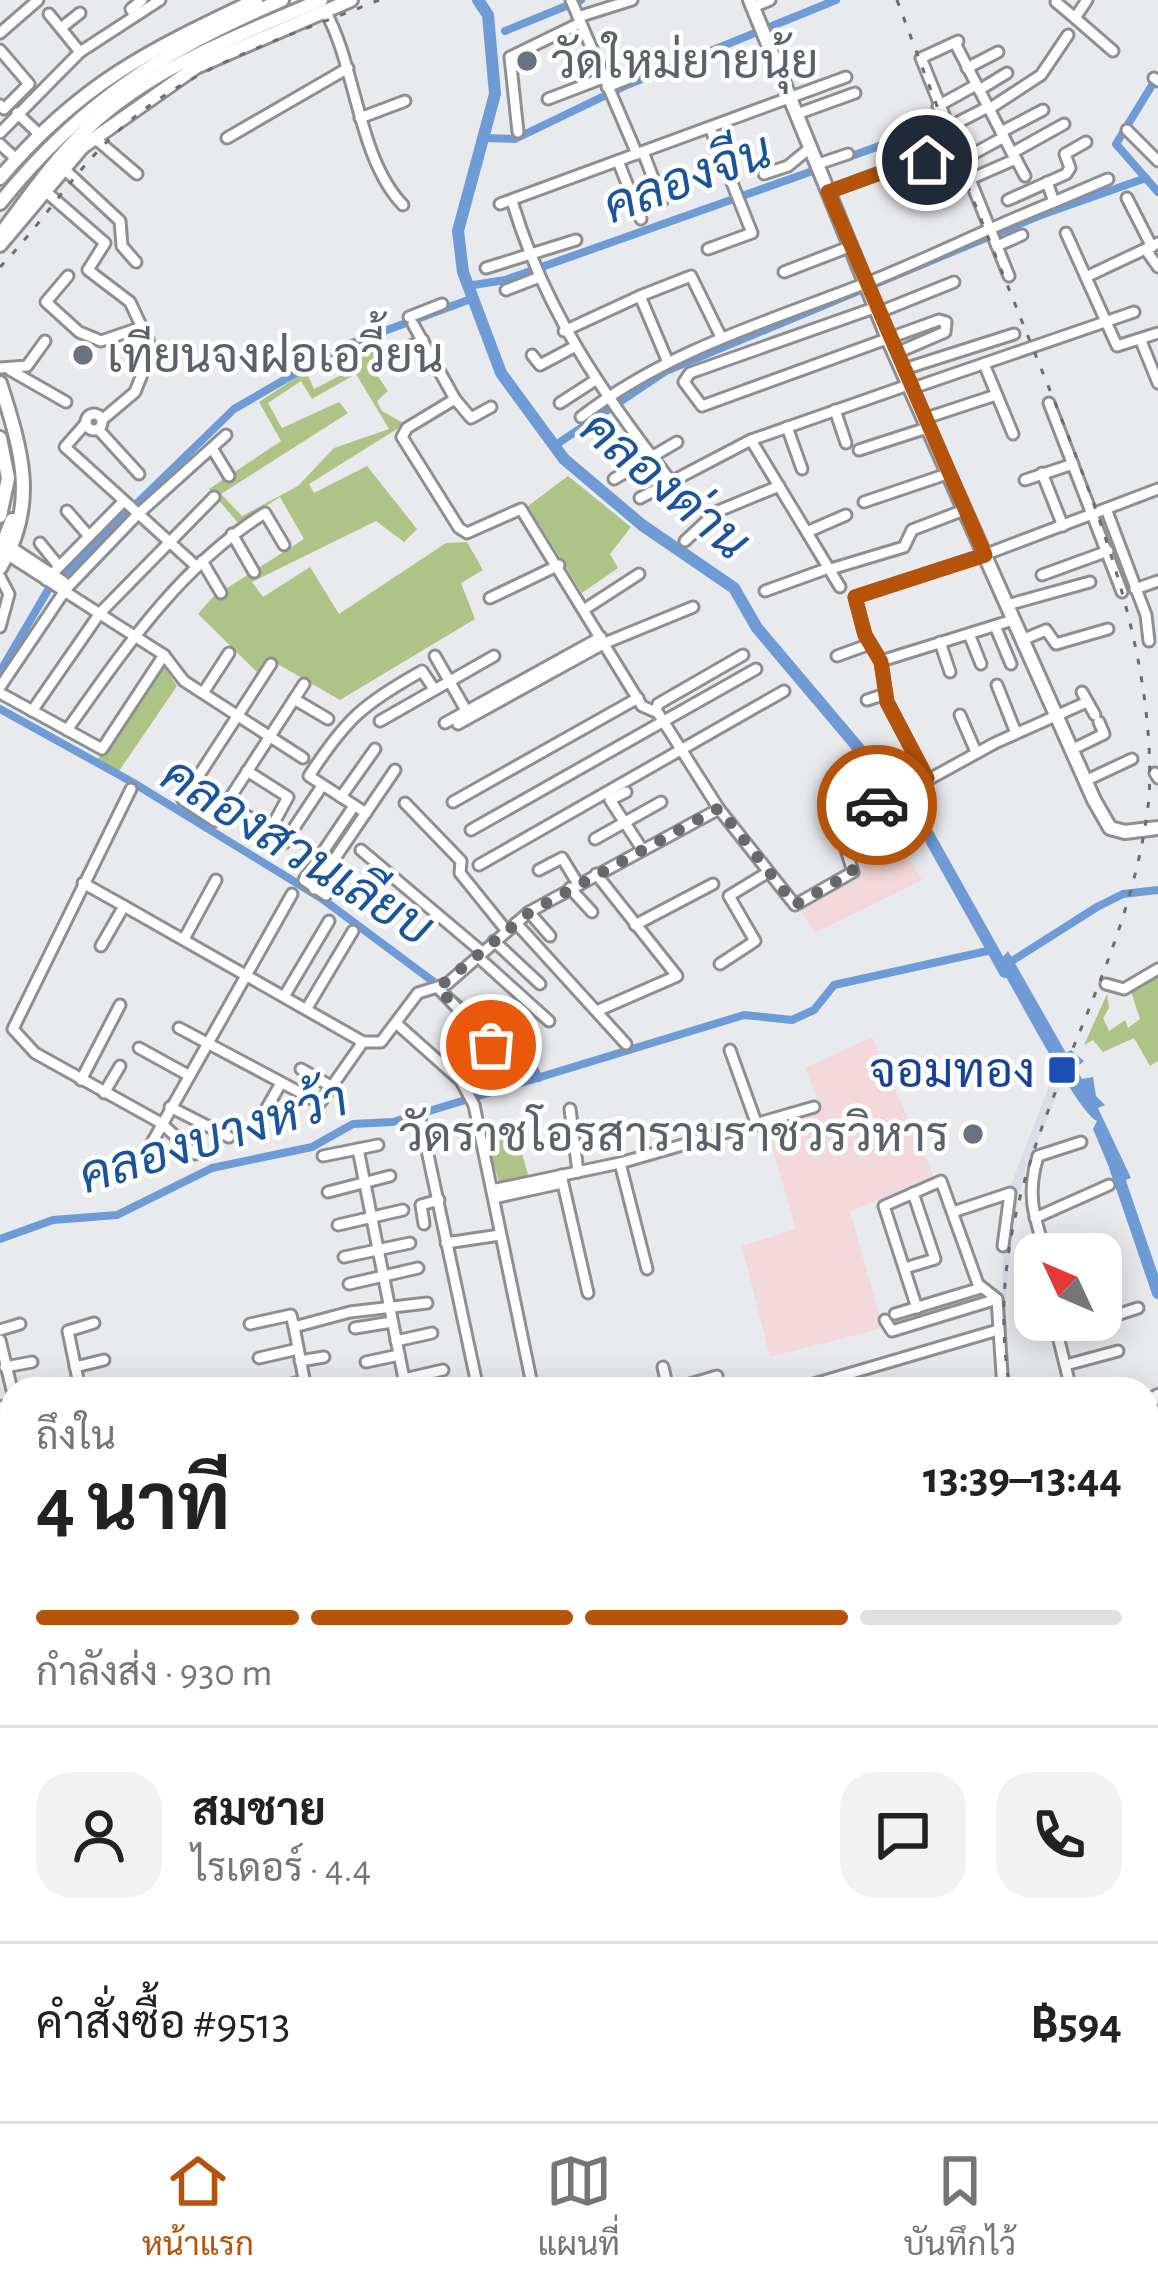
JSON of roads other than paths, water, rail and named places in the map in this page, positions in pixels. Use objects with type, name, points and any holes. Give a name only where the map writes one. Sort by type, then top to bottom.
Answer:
[{"type":"main road","points":[[0,178],[39,134],[121,66],[255,6],[282,0]]},
{"type":"main road","points":[[0,235],[123,98],[184,62],[270,22],[351,0]]},
{"type":"main road","points":[[751,4],[891,348],[1085,781],[1110,828],[1125,832],[1158,828]]},
{"type":"main road","points":[[0,178],[54,126],[141,68],[255,6]]},
{"type":"main road","points":[[78,150],[196,67],[323,6]]},
{"type":"main road","points":[[0,245],[62,161],[184,62]]},
{"type":"main road","points":[[0,203],[79,117],[141,68]]},
{"type":"main road","points":[[0,214],[38,158]]},
{"type":"main road","points":[[0,256],[26,214]]},
{"type":"main road","points":[[2,389],[18,484],[4,559]]},
{"type":"main road","points":[[0,438],[8,487],[0,516]]},
{"type":"street","points":[[0,33],[38,0]]},
{"type":"street","points":[[135,16],[131,9],[142,0]]},
{"type":"street","points":[[0,133],[80,52],[160,0]]},
{"type":"street","points":[[571,0],[662,201]]},
{"type":"street","points":[[518,132],[509,58],[579,20],[632,0]]},
{"type":"street","points":[[751,4],[770,0]]},
{"type":"street","points":[[1075,18],[1088,0]]},
{"type":"street","points":[[1056,2],[1113,51]]},
{"type":"street","points":[[323,6],[348,68],[346,80],[360,118],[403,205]]},
{"type":"street","points":[[50,14],[80,52]]},
{"type":"street","points":[[61,28],[80,14]]},
{"type":"street","points":[[947,128],[1041,75],[1068,34]]},
{"type":"street","points":[[1009,276],[921,58],[957,42],[1025,176]]},
{"type":"street","points":[[0,50],[29,84],[4,105],[39,134]]},
{"type":"street","points":[[730,66],[770,51]]},
{"type":"street","points":[[968,68],[998,52]]},
{"type":"street","points":[[227,138],[348,68]]},
{"type":"street","points":[[938,106],[1007,73]]},
{"type":"street","points":[[670,480],[594,381],[533,267],[506,203],[846,77]]},
{"type":"street","points":[[548,99],[608,88],[627,79]]},
{"type":"street","points":[[797,114],[855,93]]},
{"type":"street","points":[[360,118],[405,101]]},
{"type":"street","points":[[960,161],[1043,110]]},
{"type":"street","points":[[968,180],[1064,124]]},
{"type":"street","points":[[708,249],[751,234],[711,130]]},
{"type":"street","points":[[1127,130],[1158,161]]},
{"type":"street","points":[[97,140],[137,174]]},
{"type":"street","points":[[1008,200],[1069,171],[1065,154],[1086,142]]},
{"type":"street","points":[[0,145],[16,159]]},
{"type":"street","points":[[764,174],[788,166],[811,147]]},
{"type":"street","points":[[818,166],[848,154]]},
{"type":"street","points":[[828,192],[927,160]]},
{"type":"street","points":[[62,161],[119,221],[122,246],[136,262]]},
{"type":"street","points":[[618,161],[641,219]]},
{"type":"street","points":[[581,417],[613,401],[668,360],[720,335],[993,238],[1054,202],[1108,178]]},
{"type":"street","points":[[1047,182],[1054,202]]},
{"type":"street","points":[[44,190],[105,242],[87,267],[130,302],[152,349],[144,376],[124,404],[100,424]]},
{"type":"street","points":[[1127,198],[1158,267]]},
{"type":"street","points":[[1066,233],[1122,349],[1158,333]]},
{"type":"street","points":[[993,238],[1022,235]]},
{"type":"street","points":[[506,290],[575,240]]},
{"type":"street","points":[[1086,277],[1152,246]]},
{"type":"street","points":[[784,272],[849,247]]},
{"type":"street","points":[[486,268],[533,267]]},
{"type":"street","points":[[68,276],[46,302],[79,332],[101,341],[142,327]]},
{"type":"street","points":[[565,331],[691,276],[720,335]]},
{"type":"street","points":[[92,290],[101,280]]},
{"type":"street","points":[[891,348],[939,320],[946,322],[945,332],[699,406],[684,378],[954,282]]},
{"type":"street","points":[[640,296],[668,360]]},
{"type":"street","points":[[442,304],[411,320],[455,399],[471,418],[491,407]]},
{"type":"street","points":[[640,498],[751,440],[1134,312]]},
{"type":"street","points":[[901,370],[1014,334]]},
{"type":"street","points":[[380,361],[423,340]]},
{"type":"street","points":[[5,369],[27,366],[45,341]]},
{"type":"street","points":[[1141,341],[1158,383]]},
{"type":"street","points":[[532,355],[540,365],[574,346]]},
{"type":"street","points":[[583,362],[599,354]]},
{"type":"street","points":[[984,364],[1013,434]]},
{"type":"street","points":[[5,369],[66,402]]},
{"type":"street","points":[[560,403],[594,381]]},
{"type":"street","points":[[860,450],[996,395]]},
{"type":"street","points":[[455,399],[402,436],[459,528],[467,533],[518,507],[638,698],[648,711],[656,711]]},
{"type":"street","points":[[1049,403],[1122,592]]},
{"type":"street","points":[[835,410],[846,443]]},
{"type":"street","points":[[139,474],[94,413],[65,447],[130,509],[200,564],[221,593]]},
{"type":"street","points":[[787,427],[802,469]]},
{"type":"street","points":[[164,655],[102,749],[0,690],[56,580],[88,535],[226,436]]},
{"type":"street","points":[[751,440],[840,587]]},
{"type":"street","points":[[614,479],[677,442]]},
{"type":"street","points":[[212,448],[229,476]]},
{"type":"street","points":[[1024,480],[1073,464]]},
{"type":"street","points":[[1042,473],[1063,526]]},
{"type":"street","points":[[864,502],[947,474]]},
{"type":"street","points":[[685,541],[716,512],[779,486]]},
{"type":"street","points":[[927,778],[898,729],[881,662],[855,597],[985,555],[1158,489]]},
{"type":"street","points":[[32,711],[100,613],[214,497]]},
{"type":"street","points":[[56,580],[130,509]]},
{"type":"street","points":[[1106,509],[1145,615],[1149,641]]},
{"type":"street","points":[[67,511],[88,535]]},
{"type":"street","points":[[765,591],[904,548],[912,530],[964,511]]},
{"type":"street","points":[[67,730],[134,635],[232,534],[265,513],[284,545]]},
{"type":"street","points":[[807,532],[846,515]]},
{"type":"street","points":[[232,534],[254,572]]},
{"type":"street","points":[[40,543],[56,580]]},
{"type":"street","points":[[1042,575],[1108,551]]},
{"type":"street","points":[[0,627],[9,595],[4,559],[56,580],[164,655],[184,681],[303,758]]},
{"type":"street","points":[[490,598],[559,566]]},
{"type":"street","points":[[584,609],[639,574]]},
{"type":"street","points":[[1136,590],[1158,581]]},
{"type":"street","points":[[1006,605],[1090,582]]},
{"type":"street","points":[[445,723],[603,640],[693,607]]},
{"type":"street","points":[[1145,615],[1158,611]]},
{"type":"street","points":[[881,662],[1013,620]]},
{"type":"street","points":[[995,626],[1011,664]]},
{"type":"street","points":[[1022,640],[1046,631],[1055,644],[1108,629]]},
{"type":"street","points":[[969,634],[981,664]]},
{"type":"street","points":[[458,724],[603,640]]},
{"type":"street","points":[[940,642],[950,672]]},
{"type":"street","points":[[837,656],[870,644]]},
{"type":"street","points":[[203,694],[229,652]]},
{"type":"street","points":[[656,711],[658,704],[743,655]]},
{"type":"street","points":[[435,656],[467,712]]},
{"type":"street","points":[[380,721],[494,656]]},
{"type":"street","points":[[271,664],[183,800],[215,821],[304,683]]},
{"type":"street","points":[[471,830],[756,669]]},
{"type":"street","points":[[366,813],[309,776],[350,716],[422,671],[434,689]]},
{"type":"street","points":[[997,685],[1016,734]]},
{"type":"street","points":[[479,865],[784,691]]},
{"type":"street","points":[[867,700],[886,694]]},
{"type":"street","points":[[656,711],[719,808],[795,905],[853,872],[842,830],[915,784],[1057,716],[1085,697],[1105,734],[1071,750]]},
{"type":"street","points":[[453,802],[638,698]]},
{"type":"street","points":[[294,699],[328,719]]},
{"type":"street","points":[[960,715],[976,752]]},
{"type":"street","points":[[340,797],[375,749]]},
{"type":"street","points":[[1085,781],[1132,759]]},
{"type":"street","points":[[314,889],[395,770]]},
{"type":"street","points":[[226,804],[270,830],[288,796],[248,771]]},
{"type":"street","points":[[284,843],[322,786]]},
{"type":"street","points":[[131,789],[12,1022],[15,1036],[35,1053],[161,1123],[196,1154]]},
{"type":"street","points":[[626,792],[610,800],[642,849]]},
{"type":"street","points":[[595,839],[661,802]]},
{"type":"street","points":[[405,803],[461,861],[460,873],[506,930]]},
{"type":"street","points":[[326,895],[304,880],[355,806]]},
{"type":"street","points":[[83,883],[364,1042],[381,1042],[418,993],[441,986],[530,912],[719,808]]},
{"type":"street","points":[[361,850],[549,1021]]},
{"type":"street","points":[[539,870],[562,858],[592,912]]},
{"type":"street","points":[[721,964],[754,940],[729,896],[767,873]]},
{"type":"street","points":[[596,874],[676,973],[675,979],[599,1010]]},
{"type":"street","points":[[184,940],[216,880]]},
{"type":"street","points":[[635,925],[713,884]]},
{"type":"street","points":[[140,1164],[292,894]]},
{"type":"street","points":[[101,946],[124,905]]},
{"type":"street","points":[[530,912],[550,936]]},
{"type":"street","points":[[285,995],[329,921]]},
{"type":"street","points":[[516,922],[626,1044]]},
{"type":"street","points":[[307,1008],[353,931]]},
{"type":"street","points":[[494,941],[540,984]]},
{"type":"street","points":[[1106,984],[1124,989],[1158,969]]},
{"type":"street","points":[[441,986],[491,1042],[461,1082]]},
{"type":"street","points":[[81,1080],[120,1005]]},
{"type":"street","points":[[397,1024],[461,1082],[474,1105],[530,1377]]},
{"type":"street","points":[[179,1028],[320,1103],[364,1042]]},
{"type":"street","points":[[139,1048],[188,1075]]},
{"type":"street","points":[[730,1050],[757,1125]]},
{"type":"street","points":[[104,1094],[120,1066]]},
{"type":"street","points":[[301,1069],[334,1088]]},
{"type":"street","points":[[261,1118],[281,1083]]},
{"type":"street","points":[[170,1107],[229,1137]]},
{"type":"street","points":[[493,1194],[814,1107]]},
{"type":"street","points":[[570,1109],[578,1172]]},
{"type":"street","points":[[421,1122],[475,1377]]},
{"type":"street","points":[[1040,1233],[1028,1190],[1038,1156],[1081,1142]]},
{"type":"street","points":[[322,1156],[378,1145]]},
{"type":"street","points":[[358,1149],[403,1377]]},
{"type":"street","points":[[620,1163],[647,1269]]},
{"type":"street","points":[[328,1192],[389,1176]]},
{"type":"street","points":[[562,1179],[587,1293]]},
{"type":"street","points":[[917,1308],[884,1206],[940,1181],[981,1288],[997,1299]]},
{"type":"street","points":[[1035,1218],[1109,1185]]},
{"type":"street","points":[[905,1268],[935,1259],[913,1193]]},
{"type":"street","points":[[953,1212],[1010,1193],[1003,1246]]},
{"type":"street","points":[[424,1224],[422,1203],[439,1200]]},
{"type":"street","points":[[338,1226],[403,1210]]},
{"type":"street","points":[[446,1243],[500,1235]]},
{"type":"street","points":[[344,1257],[410,1243]]},
{"type":"street","points":[[349,1283],[418,1268]]},
{"type":"street","points":[[981,1288],[890,1317],[892,1331],[997,1299]]},
{"type":"street","points":[[997,1299],[1003,1377]]},
{"type":"street","points":[[355,1328],[427,1304]]},
{"type":"street","points":[[1122,1313],[1138,1308]]},
{"type":"street","points":[[294,1327],[350,1312],[391,1317]]},
{"type":"street","points":[[250,1324],[292,1315],[303,1377]]},
{"type":"street","points":[[77,1377],[68,1331],[94,1323]]},
{"type":"street","points":[[0,1330],[20,1324]]},
{"type":"street","points":[[841,1377],[998,1330]]},
{"type":"street","points":[[396,1341],[432,1334]]},
{"type":"street","points":[[0,1340],[8,1377]]},
{"type":"street","points":[[1060,1341],[1068,1377]]},
{"type":"street","points":[[1066,1365],[1118,1351]]},
{"type":"street","points":[[366,1362],[399,1355]]},
{"type":"street","points":[[259,1358],[325,1357]]},
{"type":"street","points":[[75,1367],[104,1360]]},
{"type":"street","points":[[5,1367],[32,1361]]},
{"type":"street","points":[[663,1367],[667,1377]]},
{"type":"street","points":[[426,1377],[443,1370]]},
{"type":"water","points":[[1008,951],[1066,1053],[1071,1050],[1084,1061],[1076,1068],[1082,1079],[1093,1077],[1096,1096],[1105,1105],[1098,1108],[1131,1178],[1116,1184],[1093,1129],[1097,1121],[1062,1075],[998,963]]},
{"type":"waterway","name":"คลองด่าน","points":[[478,0],[488,15],[495,94],[458,231],[463,272],[501,373],[564,459],[642,525],[734,588],[757,628],[921,822],[1005,972]]},
{"type":"waterway","points":[[505,31],[581,0]]},
{"type":"waterway","points":[[482,138],[515,139],[627,85],[836,0]]},
{"type":"waterway","points":[[1157,77],[1116,144],[1158,192]]},
{"type":"waterway","name":"คลองจีน","points":[[846,158],[929,128]]},
{"type":"waterway","name":"คลองจีน","points":[[467,286],[505,280],[821,168]]},
{"type":"waterway","points":[[554,446],[666,371],[1041,215],[1146,178]]},
{"type":"waterway","points":[[0,672],[48,590],[234,409],[341,347],[471,299]]},
{"type":"waterway","name":"คลองสวนเลียบ","points":[[0,709],[132,782],[321,898],[442,988]]},
{"type":"waterway","points":[[1004,966],[1123,894],[1158,890]]},
{"type":"waterway","name":"คลองบางหว้า","points":[[0,1239],[53,1220],[117,1215],[212,1168],[312,1147],[353,1124],[393,1122],[744,1015],[792,1020],[814,1010],[834,985],[992,950]]},
{"type":"waterway","name":"คลองสวนเลียบ","points":[[453,998],[532,1065],[539,1078]]},
{"type":"waterway","name":"คลองด่าน","points":[[1115,1167],[1158,1293]]},
{"type":"railway","points":[[0,267],[99,149],[144,110],[241,55],[379,0]]},
{"type":"railway","points":[[897,0],[1108,545],[1140,672],[1148,735],[1149,798],[1135,875],[1112,949],[1031,1160],[1012,1233],[1004,1308],[1009,1377]]},
{"type":"place","name":"วัดใหม่ยายนุ้ย","points":[[527,61]]},
{"type":"place","name":"เทียนจงฝอเอวี้ยน","points":[[83,355]]},
{"type":"place","name":"จอมทอง","points":[[1062,1070]]},
{"type":"place","name":"วัดราชโอรสารามราชวรวิหาร","points":[[973,1134]]}]
